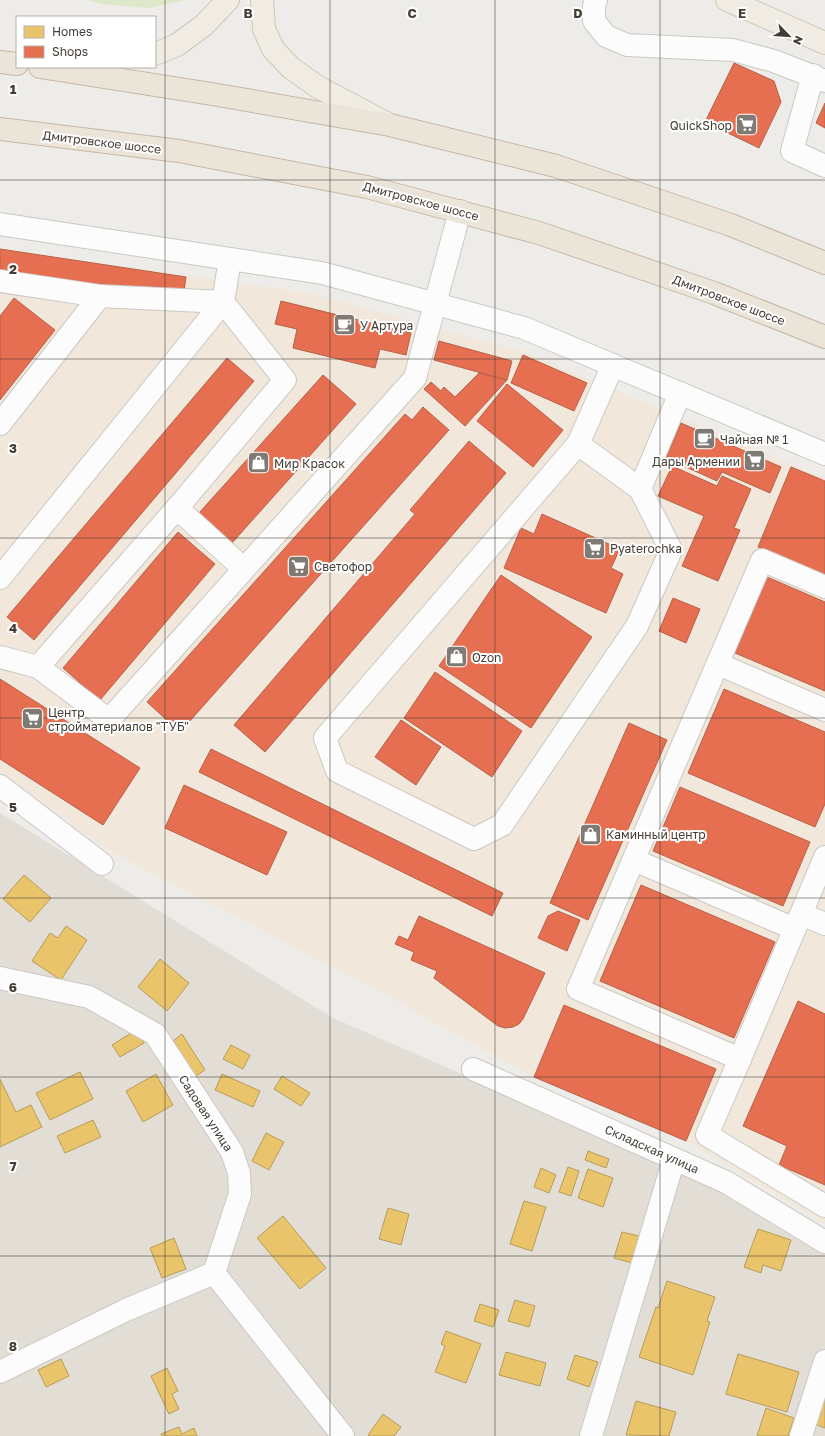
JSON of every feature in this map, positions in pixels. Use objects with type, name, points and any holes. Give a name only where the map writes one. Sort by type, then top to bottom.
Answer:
[{"type":"highway","points":[[0,62],[16,64]]},
{"type":"highway","points":[[60,68],[390,125],[556,166],[731,225],[825,262]]},
{"type":"highway","name":"Дмитровское шоссе","points":[[0,130],[179,151],[367,187],[539,233],[714,293],[825,337]]},
{"type":"main road","points":[[156,54],[177,45],[204,25],[228,0]]},
{"type":"main road","points":[[262,0],[264,29],[273,49],[291,68],[318,87],[390,125]]},
{"type":"main road","points":[[727,0],[825,43]]},
{"type":"street","points":[[596,0],[594,6],[594,20],[606,36],[627,45],[733,50],[774,60],[819,78],[792,151],[825,166]]},
{"type":"street","points":[[0,657],[38,667],[109,720],[415,378],[460,212]]},
{"type":"street","points":[[0,224],[322,273],[435,303],[524,328],[825,454]]},
{"type":"street","points":[[0,578],[223,302],[230,259]]},
{"type":"street","points":[[0,281],[100,296],[223,302],[285,380],[177,508],[38,667]]},
{"type":"street","points":[[0,424],[100,296]]},
{"type":"street","points":[[578,444],[640,490],[671,550],[637,626],[502,825],[474,839],[337,771],[325,738],[578,444],[613,365]]},
{"type":"street","points":[[640,490],[680,393]]},
{"type":"street","points":[[177,508],[244,569]]},
{"type":"street","points":[[740,1059],[578,989],[762,560],[825,587]]},
{"type":"street","points":[[718,664],[825,710]]},
{"type":"street","points":[[0,786],[102,864]]},
{"type":"street","points":[[825,857],[707,1135],[825,1206]]},
{"type":"street","points":[[634,860],[798,922],[825,924]]},
{"type":"street","name":"Садовая улица","points":[[0,978],[89,997],[155,1034],[232,1152],[239,1173],[240,1194],[214,1273]]},
{"type":"street","name":"Складская улица","points":[[473,1069],[726,1182],[825,1242]]},
{"type":"street","points":[[591,1436],[674,1159]]},
{"type":"street","points":[[0,1372],[126,1310],[214,1273],[343,1436]]},
{"type":"street","points":[[801,1436],[825,1361]]},
{"type":"shaded area","points":[[0,248],[313,294],[522,351],[825,478],[825,1224],[688,1142],[525,1073],[384,994],[106,849],[0,772]]},
{"type":"shaded area","points":[[0,813],[333,1018],[728,1190],[825,1251],[825,1436],[0,1436]]},
{"type":"green space","points":[[87,0],[186,0],[148,8],[103,4]]},
{"type":"building: Homes","points":[[24,875],[51,898],[30,922],[3,899]]},
{"type":"building: Homes","points":[[66,926],[87,940],[61,980],[32,961],[50,933],[58,938]]},
{"type":"building: Homes","points":[[160,959],[189,983],[167,1011],[138,987]]},
{"type":"building: Homes","points":[[136,1030],[144,1043],[120,1057],[112,1045]]},
{"type":"building: Homes","points":[[182,1034],[205,1070],[196,1076],[173,1041]]},
{"type":"building: Homes","points":[[231,1045],[250,1055],[243,1069],[223,1059]]},
{"type":"building: Homes","points":[[80,1072],[93,1099],[50,1120],[36,1093]]},
{"type":"building: Homes","points":[[156,1074],[173,1105],[143,1122],[126,1091]]},
{"type":"building: Homes","points":[[222,1074],[260,1091],[253,1107],[215,1090]]},
{"type":"building: Homes","points":[[282,1076],[310,1093],[301,1106],[274,1089]]},
{"type":"building: Homes","points":[[0,1079],[16,1112],[31,1105],[42,1127],[0,1147]]},
{"type":"building: Homes","points":[[93,1120],[101,1137],[65,1153],[57,1136]]},
{"type":"building: Homes","points":[[266,1133],[284,1142],[269,1170],[252,1161]]},
{"type":"building: Homes","points":[[588,1151],[609,1159],[606,1168],[585,1160]]},
{"type":"building: Homes","points":[[568,1167],[579,1171],[571,1196],[559,1192]]},
{"type":"building: Homes","points":[[541,1168],[556,1175],[549,1193],[534,1187]]},
{"type":"building: Homes","points":[[588,1169],[613,1178],[603,1207],[578,1198]]},
{"type":"building: Homes","points":[[524,1201],[546,1207],[532,1251],[510,1244]]},
{"type":"building: Homes","points":[[388,1208],[409,1214],[401,1245],[379,1239]]},
{"type":"building: Homes","points":[[283,1216],[326,1268],[300,1289],[257,1238]]},
{"type":"building: Homes","points":[[758,1229],[791,1240],[781,1271],[763,1265],[761,1273],[744,1267]]},
{"type":"building: Homes","points":[[622,1232],[639,1236],[632,1263],[614,1258]]},
{"type":"building: Homes","points":[[174,1238],[186,1269],[162,1278],[150,1248]]},
{"type":"building: Homes","points":[[667,1281],[715,1297],[707,1321],[710,1322],[693,1375],[639,1357],[656,1307],[658,1308]]},
{"type":"building: Homes","points":[[515,1300],[535,1306],[529,1327],[508,1321]]},
{"type":"building: Homes","points":[[480,1304],[499,1310],[493,1327],[474,1321]]},
{"type":"building: Homes","points":[[446,1331],[481,1344],[466,1383],[435,1372],[445,1346],[441,1344]]},
{"type":"building: Homes","points":[[506,1352],[546,1363],[540,1386],[499,1375]]},
{"type":"building: Homes","points":[[738,1354],[799,1372],[787,1412],[726,1394]]},
{"type":"building: Homes","points":[[575,1355],[598,1362],[589,1387],[567,1379]]},
{"type":"building: Homes","points":[[61,1359],[69,1376],[46,1387],[38,1370]]},
{"type":"building: Homes","points":[[167,1368],[178,1391],[172,1394],[179,1409],[169,1414],[151,1376]]},
{"type":"building: Homes","points":[[820,1398],[825,1400],[825,1428],[812,1423]]},
{"type":"building: Homes","points":[[636,1401],[676,1412],[669,1436],[626,1435]]},
{"type":"building: Homes","points":[[766,1408],[794,1418],[788,1436],[757,1436]]},
{"type":"building: Homes","points":[[383,1414],[401,1427],[394,1436],[369,1436],[368,1435]]},
{"type":"building: Homes","points":[[179,1427],[182,1434],[194,1428],[197,1436],[162,1436],[161,1434]]},
{"type":"building: Shops","points":[[734,63],[774,81],[781,102],[759,148],[705,122]]},
{"type":"building: Shops","points":[[825,103],[825,128],[816,123]]},
{"type":"building: Shops","points":[[0,249],[186,277],[184,291],[151,286],[150,293],[0,270]]},
{"type":"building: Shops","points":[[14,298],[55,330],[0,400],[0,316]]},
{"type":"building: Shops","points":[[281,301],[411,333],[406,355],[380,349],[375,368],[293,348],[297,329],[275,324]]},
{"type":"building: Shops","points":[[439,341],[512,361],[507,380],[434,360]]},
{"type":"building: Shops","points":[[523,355],[587,383],[574,411],[511,383]]},
{"type":"building: Shops","points":[[227,358],[254,381],[34,640],[7,617]]},
{"type":"building: Shops","points":[[479,373],[507,380],[465,426],[424,389],[431,382],[441,391],[444,387],[455,397]]},
{"type":"building: Shops","points":[[323,375],[356,404],[232,543],[199,513]]},
{"type":"building: Shops","points":[[507,384],[563,430],[533,467],[477,421]]},
{"type":"building: Shops","name":"Светофор","points":[[423,407],[449,430],[180,732],[147,702],[405,414],[412,420]]},
{"type":"building: Shops","points":[[681,423],[781,467],[770,493],[722,472],[717,481],[666,458]]},
{"type":"building: Shops","points":[[469,441],[506,473],[265,752],[234,725],[415,514],[410,510]]},
{"type":"building: Shops","points":[[672,466],[717,486],[722,476],[751,489],[734,528],[740,530],[718,581],[682,566],[704,516],[658,496]]},
{"type":"building: Shops","points":[[791,467],[825,481],[825,575],[758,547]]},
{"type":"building: Shops","points":[[542,514],[620,549],[611,568],[623,574],[606,613],[504,568],[521,528],[534,534]]},
{"type":"building: Shops","points":[[178,532],[215,564],[100,700],[63,668]]},
{"type":"building: Shops","points":[[501,575],[592,637],[531,728],[439,666]]},
{"type":"building: Shops","points":[[767,577],[825,602],[825,691],[735,653]]},
{"type":"building: Shops","points":[[673,598],[700,609],[686,643],[659,631]]},
{"type":"building: Shops","points":[[435,672],[522,731],[492,777],[404,718]]},
{"type":"building: Shops","name":"Центр стройматериалов \"ТУБ\"","points":[[0,679],[140,768],[103,825],[0,759]]},
{"type":"building: Shops","points":[[724,689],[825,732],[825,804],[815,827],[688,773]]},
{"type":"building: Shops","points":[[401,720],[441,747],[416,785],[375,757]]},
{"type":"building: Shops","points":[[629,723],[667,740],[588,920],[550,903]]},
{"type":"building: Shops","points":[[211,749],[503,893],[492,916],[199,772]]},
{"type":"building: Shops","points":[[184,785],[287,832],[267,875],[165,828]]},
{"type":"building: Shops","points":[[680,787],[810,842],[783,906],[653,851]]},
{"type":"building: Shops","points":[[641,885],[775,942],[734,1038],[600,981]]},
{"type":"building: Shops","points":[[558,911],[580,920],[567,951],[538,938],[548,916]]},
{"type":"building: Shops","points":[[419,916],[545,973],[523,1019],[519,1024],[513,1027],[505,1028],[498,1026],[434,978],[437,971],[411,960],[414,952],[395,944],[399,936],[408,940]]},
{"type":"building: Shops","points":[[798,1001],[825,1014],[825,1185],[779,1165],[787,1146],[743,1126]]},
{"type":"building: Shops","points":[[564,1005],[716,1069],[686,1141],[534,1077]]},
{"type":"place","name":"QuickShop","points":[[747,125]]},
{"type":"place","name":"У Артура","points":[[345,325]]},
{"type":"place","name":"Чайная № 1","points":[[704,439]]},
{"type":"place","name":"Дары Армении","points":[[755,461]]},
{"type":"place","name":"Мир Красок","points":[[259,463]]},
{"type":"place","name":"Pyaterochka","points":[[594,548]]},
{"type":"place","name":"Светофор","points":[[298,566]]},
{"type":"place","name":"Ozon","points":[[457,657]]},
{"type":"place","name":"Центр стройматериалов \"ТУБ\"","points":[[32,719]]},
{"type":"place","name":"Каминный центр","points":[[590,834]]}]
